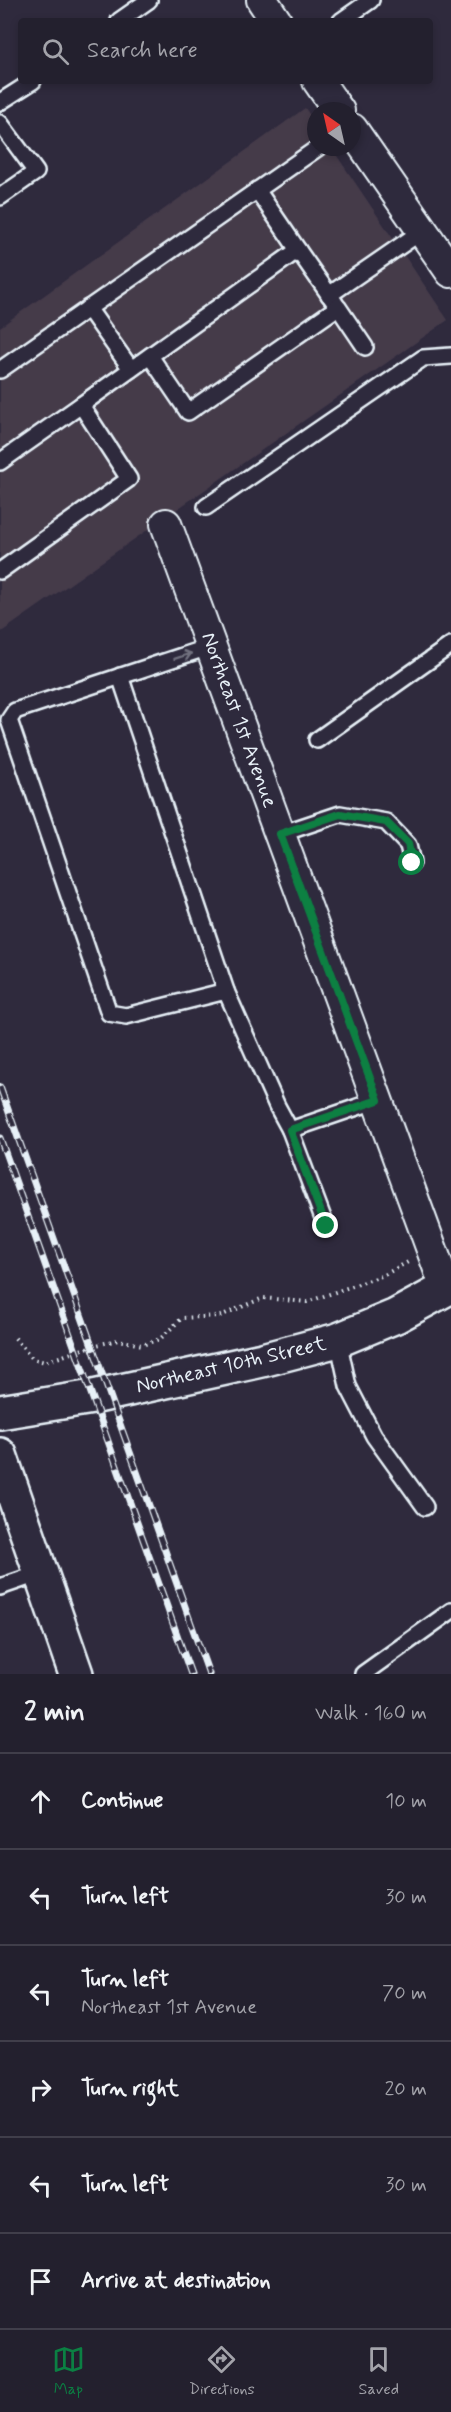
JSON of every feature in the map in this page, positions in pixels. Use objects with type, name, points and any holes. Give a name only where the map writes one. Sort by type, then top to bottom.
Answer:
[{"type":"street","points":[[262,0],[274,18]]},
{"type":"street","points":[[320,84],[333,102]]},
{"type":"street","points":[[361,142],[451,272]]},
{"type":"street","name":"Northeast 1st Avenue","points":[[166,524],[449,1290]]},
{"type":"street","name":"Northeast 10th Street","points":[[0,1412],[101,1395],[262,1360],[338,1340],[396,1316],[449,1290]]},
{"type":"street","points":[[0,1455],[76,1674]]},
{"type":"lane","points":[[123,18],[149,0]]},
{"type":"lane","points":[[345,18],[372,0]]},
{"type":"lane","points":[[0,102],[28,84]]},
{"type":"lane","points":[[0,123],[36,172],[0,197]]},
{"type":"lane","points":[[0,370],[307,155]]},
{"type":"lane","points":[[257,190],[365,347]]},
{"type":"lane","points":[[150,356],[188,412],[422,231]]},
{"type":"lane","points":[[0,462],[298,250]]},
{"type":"lane","points":[[88,308],[131,369]]},
{"type":"lane","points":[[206,507],[423,358],[451,356]]},
{"type":"lane","points":[[0,571],[129,479],[81,405]]},
{"type":"lane","points":[[317,740],[451,645]]},
{"type":"lane","points":[[212,646],[15,711],[9,720],[109,1012],[126,1016],[226,991]]},
{"type":"lane","points":[[120,676],[226,991],[290,1130],[326,1226]]},
{"type":"lane","points":[[280,834],[340,814],[386,822],[408,844],[412,863]]},
{"type":"lane","points":[[290,1130],[378,1100]]},
{"type":"lane","points":[[338,1340],[348,1386],[375,1436],[425,1507]]},
{"type":"lane","points":[[0,1587],[41,1573]]},
{"type":"lane","points":[[363,1674],[451,1611]]},
{"type":"path","points":[[15,1338],[33,1359],[45,1362],[118,1340],[142,1345],[160,1339],[182,1318],[220,1316],[263,1298],[307,1302],[384,1275]]},
{"type":"shaded area","points":[[305,108],[307,111],[307,156],[337,156],[448,320],[0,633],[0,327]]},
{"type":"railway","points":[[0,1087],[209,1674]]},
{"type":"railway","points":[[0,1138],[191,1674]]},
{"type":"route","points":[[326,1226],[290,1130],[378,1100],[280,834],[340,814],[386,822],[408,844],[412,863]]}]
